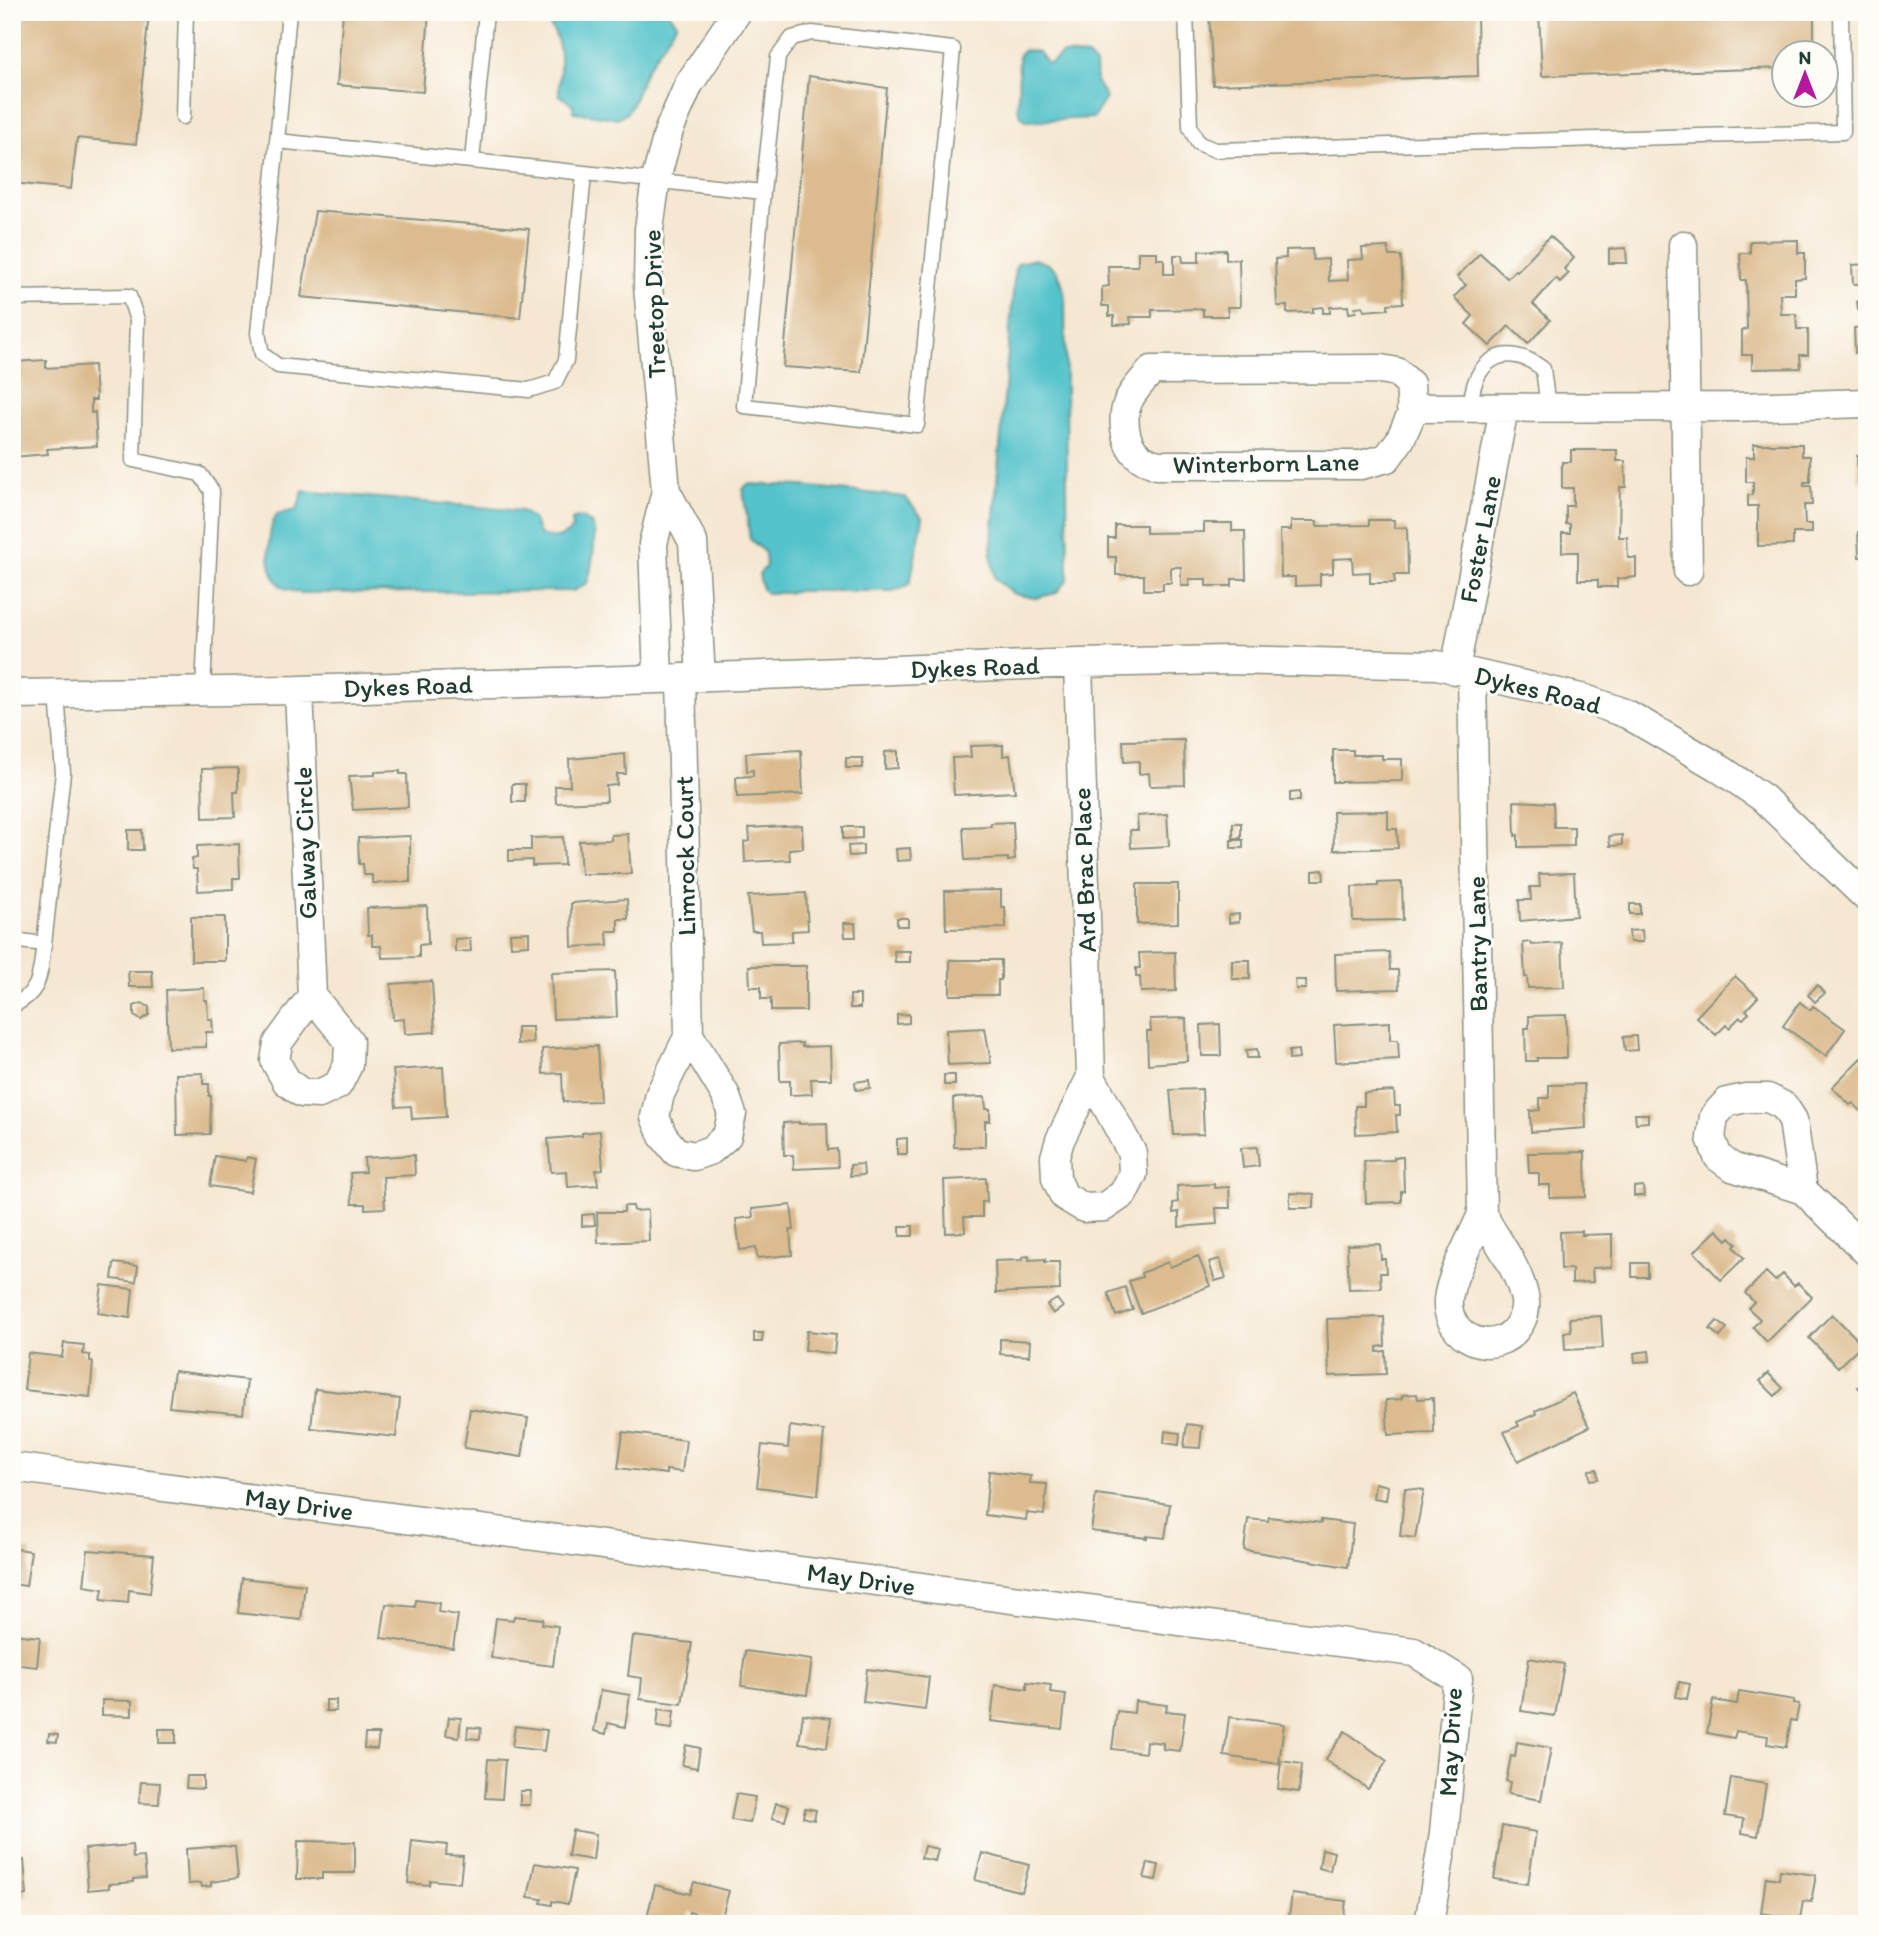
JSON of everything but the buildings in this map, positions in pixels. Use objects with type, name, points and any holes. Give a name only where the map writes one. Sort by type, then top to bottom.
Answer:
[{"type":"street","name":"Treetop Drive","points":[[680,678],[653,544],[666,491],[648,286],[649,229],[656,180],[669,130],[689,83],[737,12]]},
{"type":"street","points":[[1683,245],[1688,571]]},
{"type":"street","name":"Winterborn Lane","points":[[1381,369],[1396,372],[1410,384],[1412,408],[1400,440],[1387,457],[1361,465],[1157,465],[1140,457],[1129,442],[1124,423],[1131,396],[1152,370],[1381,369]]},
{"type":"street","points":[[1412,408],[1867,403]]},
{"type":"street","name":"Foster Lane","points":[[1464,672],[1504,408]]},
{"type":"street","name":"Treetop Drive","points":[[666,491],[693,542],[680,678]]},
{"type":"street","name":"Dykes Road","points":[[12,694],[299,690],[1078,663],[1227,660],[1437,665],[1585,699],[1627,714],[1763,798],[1867,898]]},
{"type":"street","name":"Ard Brac Place","points":[[1078,663],[1091,1077]]},
{"type":"street","name":"Bantry Lane","points":[[1464,672],[1482,1214]]},
{"type":"street","name":"Limrock Court","points":[[680,678],[689,1035]]},
{"type":"street","name":"Galway Circle","points":[[299,690],[312,996]]},
{"type":"street","points":[[1804,1190],[1867,1252]]},
{"type":"street","name":"May Drive","points":[[12,1467],[1414,1652],[1458,1679],[1444,1833],[1429,1924]]},
{"type":"lane","points":[[183,117],[186,12]]},
{"type":"lane","points":[[289,12],[258,333],[262,354],[278,366],[529,390],[555,382],[566,360],[584,174]]},
{"type":"lane","points":[[472,161],[486,12]]},
{"type":"lane","points":[[1186,12],[1190,127],[1198,143],[1215,150],[1843,132],[1841,12]]},
{"type":"lane","points":[[812,33],[953,49],[917,425],[744,406],[763,192],[778,57],[792,38],[812,33]]},
{"type":"lane","points":[[276,141],[763,192]]},
{"type":"lane","points":[[12,298],[129,296],[137,320],[134,460],[200,474],[212,491],[203,690]]},
{"type":"lane","points":[[1471,408],[1475,378],[1481,367],[1506,356],[1532,360],[1544,369],[1548,407]]},
{"type":"lane","points":[[12,1006],[27,999],[37,985],[44,944],[63,773],[57,693]]},
{"type":"lane","points":[[12,940],[44,944]]},
{"type":"water","points":[[547,12],[668,12],[677,23],[646,70],[626,114],[616,118],[573,112],[573,105],[559,95],[559,46],[546,21]]},
{"type":"water","points":[[1025,50],[1039,52],[1047,63],[1062,54],[1088,56],[1095,64],[1096,81],[1106,98],[1093,118],[1027,121],[1021,116],[1018,108],[1019,54]]},
{"type":"water","points":[[1034,259],[1049,265],[1057,272],[1065,297],[1068,579],[1056,593],[1035,598],[1014,594],[995,579],[991,553],[1015,269],[1018,263]]},
{"type":"water","points":[[748,484],[802,486],[905,497],[923,518],[910,583],[892,591],[767,593],[762,589],[759,574],[766,566],[765,553],[750,539],[743,489]]},
{"type":"water","points":[[303,491],[522,511],[534,520],[539,534],[553,538],[568,533],[572,529],[572,520],[579,517],[590,523],[594,532],[589,578],[587,583],[573,591],[290,591],[278,582],[273,573],[269,542],[277,514],[297,510]]}]
